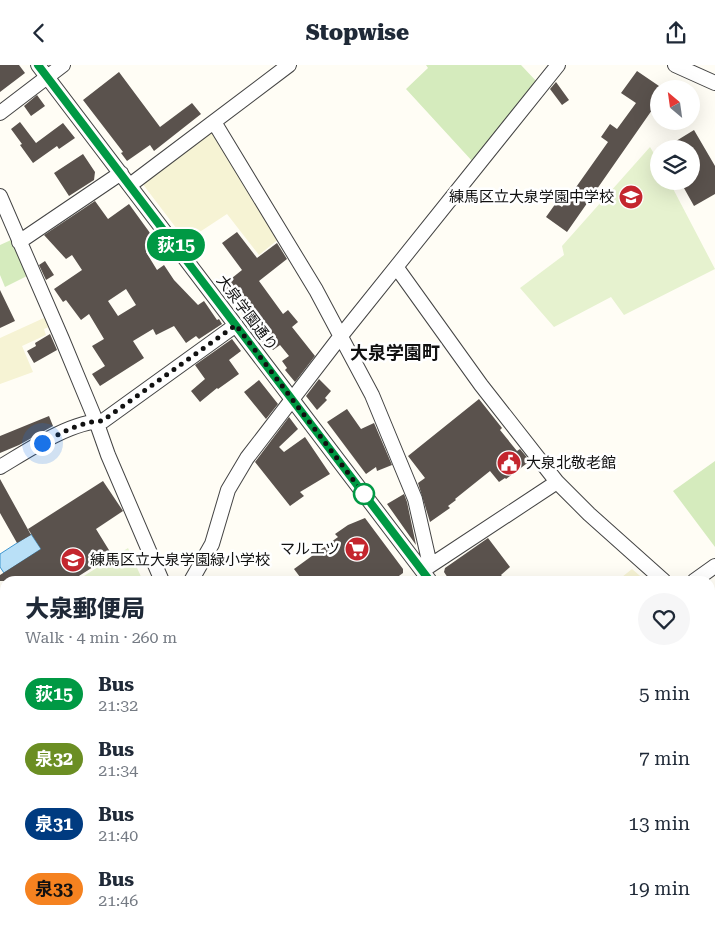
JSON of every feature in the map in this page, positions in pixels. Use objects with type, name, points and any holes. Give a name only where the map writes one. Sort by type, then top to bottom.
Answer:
[{"type":"street","name":"大泉学園通り","points":[[38,65],[293,401],[427,573]]},
{"type":"street","points":[[0,113],[63,65]]},
{"type":"street","points":[[130,185],[289,65]]},
{"type":"street","points":[[194,576],[212,544],[228,490],[236,473],[293,401],[340,337],[558,65]]},
{"type":"street","points":[[674,65],[715,83]]},
{"type":"street","points":[[214,122],[311,282],[372,395],[415,499],[427,573],[557,482]]},
{"type":"street","points":[[20,242],[121,173]]},
{"type":"street","points":[[0,196],[62,339],[108,455],[160,576]]},
{"type":"street","points":[[397,267],[481,385],[557,482],[589,514],[658,576]]},
{"type":"street","points":[[0,467],[57,435],[89,422],[102,421],[236,325]]},
{"type":"street","points":[[701,576],[715,566]]},
{"type":"shaded area","points":[[211,131],[280,238],[259,255],[227,214],[186,241],[142,183]]},
{"type":"shaded area","points":[[46,317],[51,326],[44,329],[46,335],[22,346],[33,372],[0,384],[0,338]]},
{"type":"shaded area","points":[[632,569],[640,576],[623,576]]},
{"type":"green space","points":[[426,65],[521,65],[537,82],[473,162],[406,89],[428,68]]},
{"type":"green space","points":[[650,147],[650,190],[674,190],[715,269],[624,315],[611,297],[554,327],[520,288],[564,255],[562,246]]},
{"type":"green space","points":[[11,240],[27,276],[5,287],[0,275],[0,245]]},
{"type":"green space","points":[[715,461],[715,547],[673,491]]},
{"type":"green space","points":[[128,548],[141,576],[84,576]]},
{"type":"water","points":[[31,534],[41,549],[4,573],[0,567],[0,554]]},
{"type":"building","points":[[0,65],[19,65],[25,73],[0,92]]},
{"type":"building","points":[[637,71],[650,80],[650,113],[567,232],[546,217],[556,203],[562,207],[608,142],[601,137],[610,124],[617,129],[636,103],[621,93]]},
{"type":"building","points":[[119,72],[160,127],[192,103],[201,114],[154,151],[150,145],[127,161],[121,153],[123,152],[83,100]]},
{"type":"building","points":[[556,82],[569,100],[562,105],[550,89]]},
{"type":"building","points":[[37,95],[45,106],[31,116],[24,106]]},
{"type":"building","points":[[20,122],[36,143],[63,123],[75,138],[59,149],[57,146],[33,163],[11,129]]},
{"type":"building","points":[[694,130],[700,140],[678,140]]},
{"type":"building","points":[[700,140],[715,166],[715,194],[694,206],[685,190],[700,190]]},
{"type":"building","points":[[83,154],[95,172],[94,180],[69,196],[54,173]]},
{"type":"building","points":[[95,201],[108,219],[129,204],[158,244],[146,252],[157,270],[164,265],[174,280],[198,305],[204,301],[222,324],[199,339],[196,336],[186,343],[174,326],[156,335],[153,329],[133,341],[144,358],[100,386],[92,374],[105,366],[92,346],[104,339],[89,314],[81,320],[66,300],[63,302],[54,289],[82,270],[72,255],[66,259],[44,235]],"holes":[[[126,289],[136,305],[118,316],[108,301]]]},
{"type":"building","points":[[237,232],[257,258],[277,243],[287,259],[259,281],[283,314],[288,310],[298,322],[292,327],[315,356],[295,382],[285,370],[287,368],[282,361],[289,356],[280,345],[273,350],[267,343],[265,345],[241,312],[242,292],[233,299],[222,286],[242,270],[222,243]]},
{"type":"building","points":[[45,261],[54,275],[46,280],[39,265]]},
{"type":"building","points":[[0,290],[15,321],[0,328]]},
{"type":"building","points":[[50,334],[57,350],[34,363],[27,351],[36,346],[35,343]]},
{"type":"building","points":[[232,339],[241,351],[229,360],[239,374],[200,402],[191,391],[205,379],[195,365]]},
{"type":"building","points":[[319,379],[331,391],[325,398],[327,400],[317,410],[306,396]]},
{"type":"building","points":[[259,380],[278,404],[266,419],[244,392]]},
{"type":"building","points":[[479,399],[517,451],[520,449],[530,461],[499,482],[490,471],[455,499],[448,506],[450,508],[430,522],[418,483],[425,478],[408,456]]},
{"type":"building","points":[[347,409],[361,429],[374,423],[392,465],[377,471],[376,467],[366,474],[327,422]]},
{"type":"building","points":[[49,416],[53,426],[0,453],[0,436]]},
{"type":"building","points":[[289,417],[298,429],[279,447],[284,452],[305,437],[330,474],[300,492],[304,496],[290,506],[255,462]]},
{"type":"building","points":[[0,479],[31,535],[17,543],[0,513]]},
{"type":"building","points":[[103,481],[123,511],[96,529],[112,555],[79,576],[0,576],[41,549],[28,529]]},
{"type":"building","points":[[404,494],[407,502],[416,545],[387,504]]},
{"type":"building","points":[[365,518],[403,569],[403,573],[399,576],[299,576],[294,569],[338,537],[335,534],[348,525]]},
{"type":"building","points":[[488,538],[510,567],[502,576],[447,576],[444,572],[445,568]]},
{"type":"bus line","name":"荻15","points":[[38,65],[426,576]]},
{"type":"place","name":"練馬区立大泉学園中学校","points":[[631,197]]},
{"type":"place","name":"大泉北敬老館","points":[[509,463]]},
{"type":"place","name":"マルエツ","points":[[357,549]]},
{"type":"place","name":"練馬区立大泉学園緑小学校","points":[[73,560]]},
{"type":"district","name":"大泉学園町","points":[[395,352]]},
{"type":"route","points":[[42,443],[89,422],[102,421],[236,325],[367,498],[364,494]]}]
